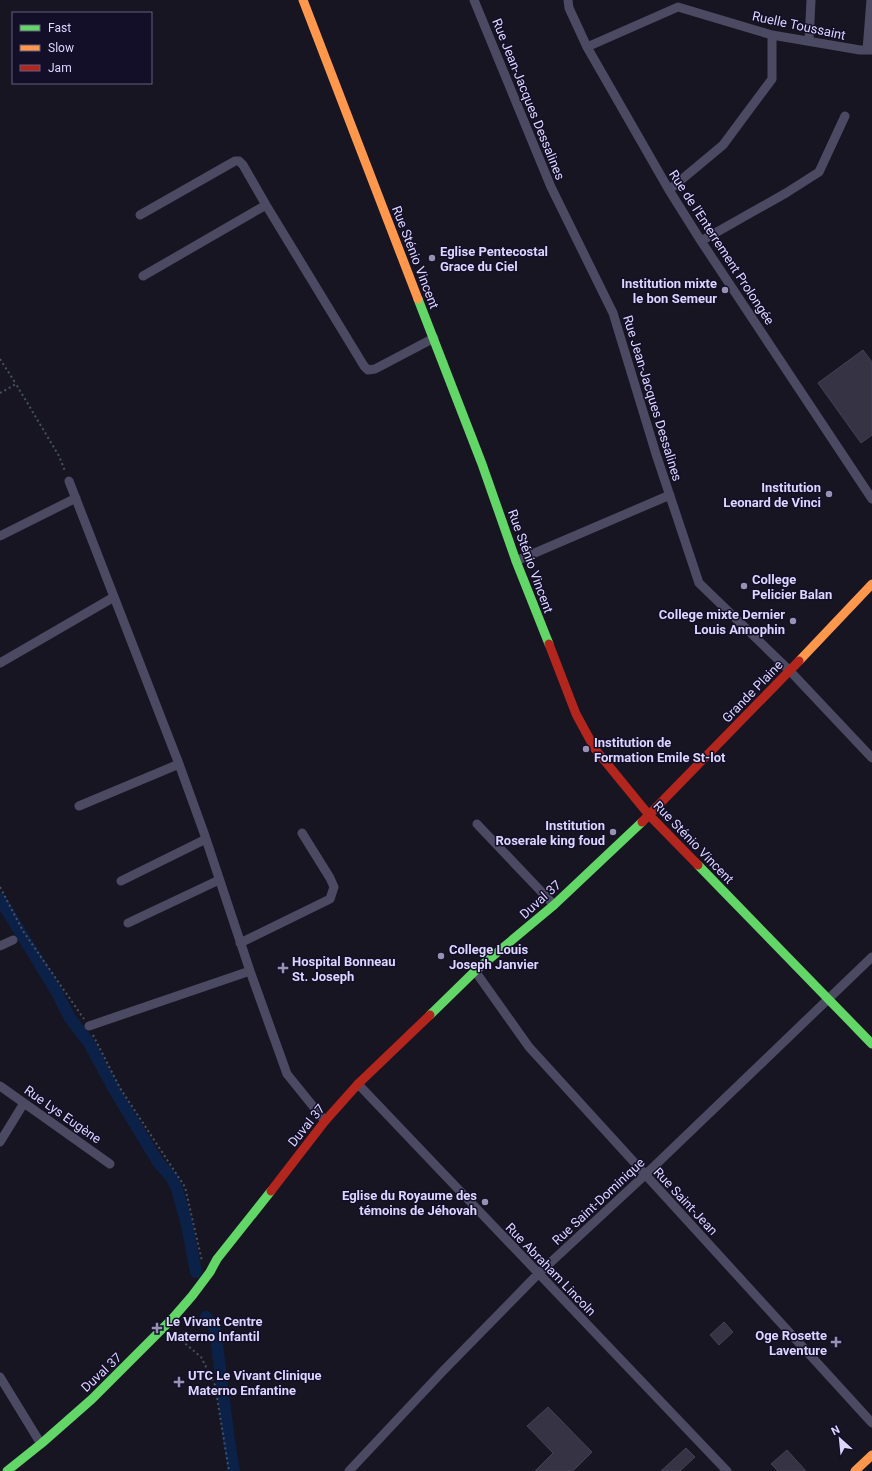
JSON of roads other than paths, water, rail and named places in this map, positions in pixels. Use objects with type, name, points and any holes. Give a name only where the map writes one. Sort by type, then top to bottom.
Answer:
[{"type":"street","name":"Rue Sténio Vincent","points":[[303,0],[482,464],[516,561],[576,714],[595,749],[649,815],[872,1044]]},
{"type":"street","name":"Rue Jean-Jacques Dessalines","points":[[474,0],[551,187],[613,313],[656,454],[699,583],[790,671],[872,758]]},
{"type":"street","name":"Rue de l'Enterrement Prolongée","points":[[568,0],[569,8],[587,47],[669,190],[701,241],[872,499]]},
{"type":"street","points":[[809,41],[811,0]]},
{"type":"street","points":[[869,50],[871,0]]},
{"type":"street","name":"Ruelle Toussaint","points":[[587,47],[678,7],[772,35],[860,50],[869,50]]},
{"type":"street","points":[[669,190],[722,145],[772,79],[772,35]]},
{"type":"street","points":[[701,241],[786,193],[819,172],[845,116]]},
{"type":"street","points":[[140,215],[236,161],[239,161],[243,165],[364,366],[368,370],[375,369],[434,338]]},
{"type":"street","points":[[143,276],[266,205]]},
{"type":"street","points":[[69,481],[206,839],[240,942],[287,1074],[325,1121]]},
{"type":"street","points":[[516,561],[670,495]]},
{"type":"street","points":[[0,536],[76,498]]},
{"type":"street","name":"Grande Plaine","points":[[649,815],[790,671],[872,584]]},
{"type":"street","points":[[0,663],[114,597]]},
{"type":"street","points":[[79,806],[178,764]]},
{"type":"street","name":"Duval 37","points":[[7,1471],[41,1444],[110,1383],[166,1327],[208,1276],[216,1258],[325,1121],[358,1084],[475,972],[554,905],[649,815]]},
{"type":"street","points":[[477,824],[554,905]]},
{"type":"street","points":[[240,942],[330,899],[334,887],[302,833]]},
{"type":"street","points":[[121,881],[206,839]]},
{"type":"street","points":[[128,923],[219,880]]},
{"type":"street","points":[[0,946],[13,940]]},
{"type":"street","name":"Rue Saint-Dominique","points":[[349,1471],[442,1371],[538,1274],[645,1175],[872,957]]},
{"type":"street","points":[[89,1026],[250,971]]},
{"type":"street","name":"Rue Saint-Jean","points":[[475,972],[529,1046],[872,1423]]},
{"type":"street","name":"Rue Abraham Lincoln","points":[[358,1084],[727,1471]]},
{"type":"street","name":"Rue Lys Eugène","points":[[0,1086],[110,1164]]},
{"type":"street","points":[[0,1142],[24,1103]]},
{"type":"street","points":[[0,1377],[41,1444]]},
{"type":"street","points":[[855,1471],[872,1455]]},
{"type":"waterway","points":[[0,899],[55,989],[70,1018],[89,1043],[115,1091],[158,1162],[172,1178],[177,1189],[187,1225],[196,1272]]},
{"type":"waterway","points":[[206,1317],[215,1328],[234,1471]]},
{"type":"place","name":"Eglise Pentecostal Grace du Ciel","points":[[432,258]]},
{"type":"place","name":"Institution mixte le bon Semeur","points":[[725,290]]},
{"type":"place","name":"Institution Leonard de Vinci","points":[[829,494]]},
{"type":"place","name":"College Pelicier Balan","points":[[744,586]]},
{"type":"place","name":"College mixte Dernier Louis Annophin","points":[[793,621]]},
{"type":"place","name":"Institution de Formation Emile St-lot","points":[[586,749]]},
{"type":"place","name":"Institution Roserale king foud","points":[[613,832]]},
{"type":"place","name":"College Louis Joseph Janvier","points":[[441,956]]},
{"type":"place","name":"Hospital Bonneau St. Joseph","points":[[283,968]]},
{"type":"place","name":"Eglise du Royaume des témoins de Jéhovah","points":[[485,1202]]},
{"type":"place","name":"Le Vivant Centre Materno Infantil","points":[[157,1328]]},
{"type":"place","name":"Oge Rosette Laventure","points":[[836,1342]]},
{"type":"place","name":"UTC Le Vivant Clinique Materno Enfantine","points":[[179,1382]]}]
